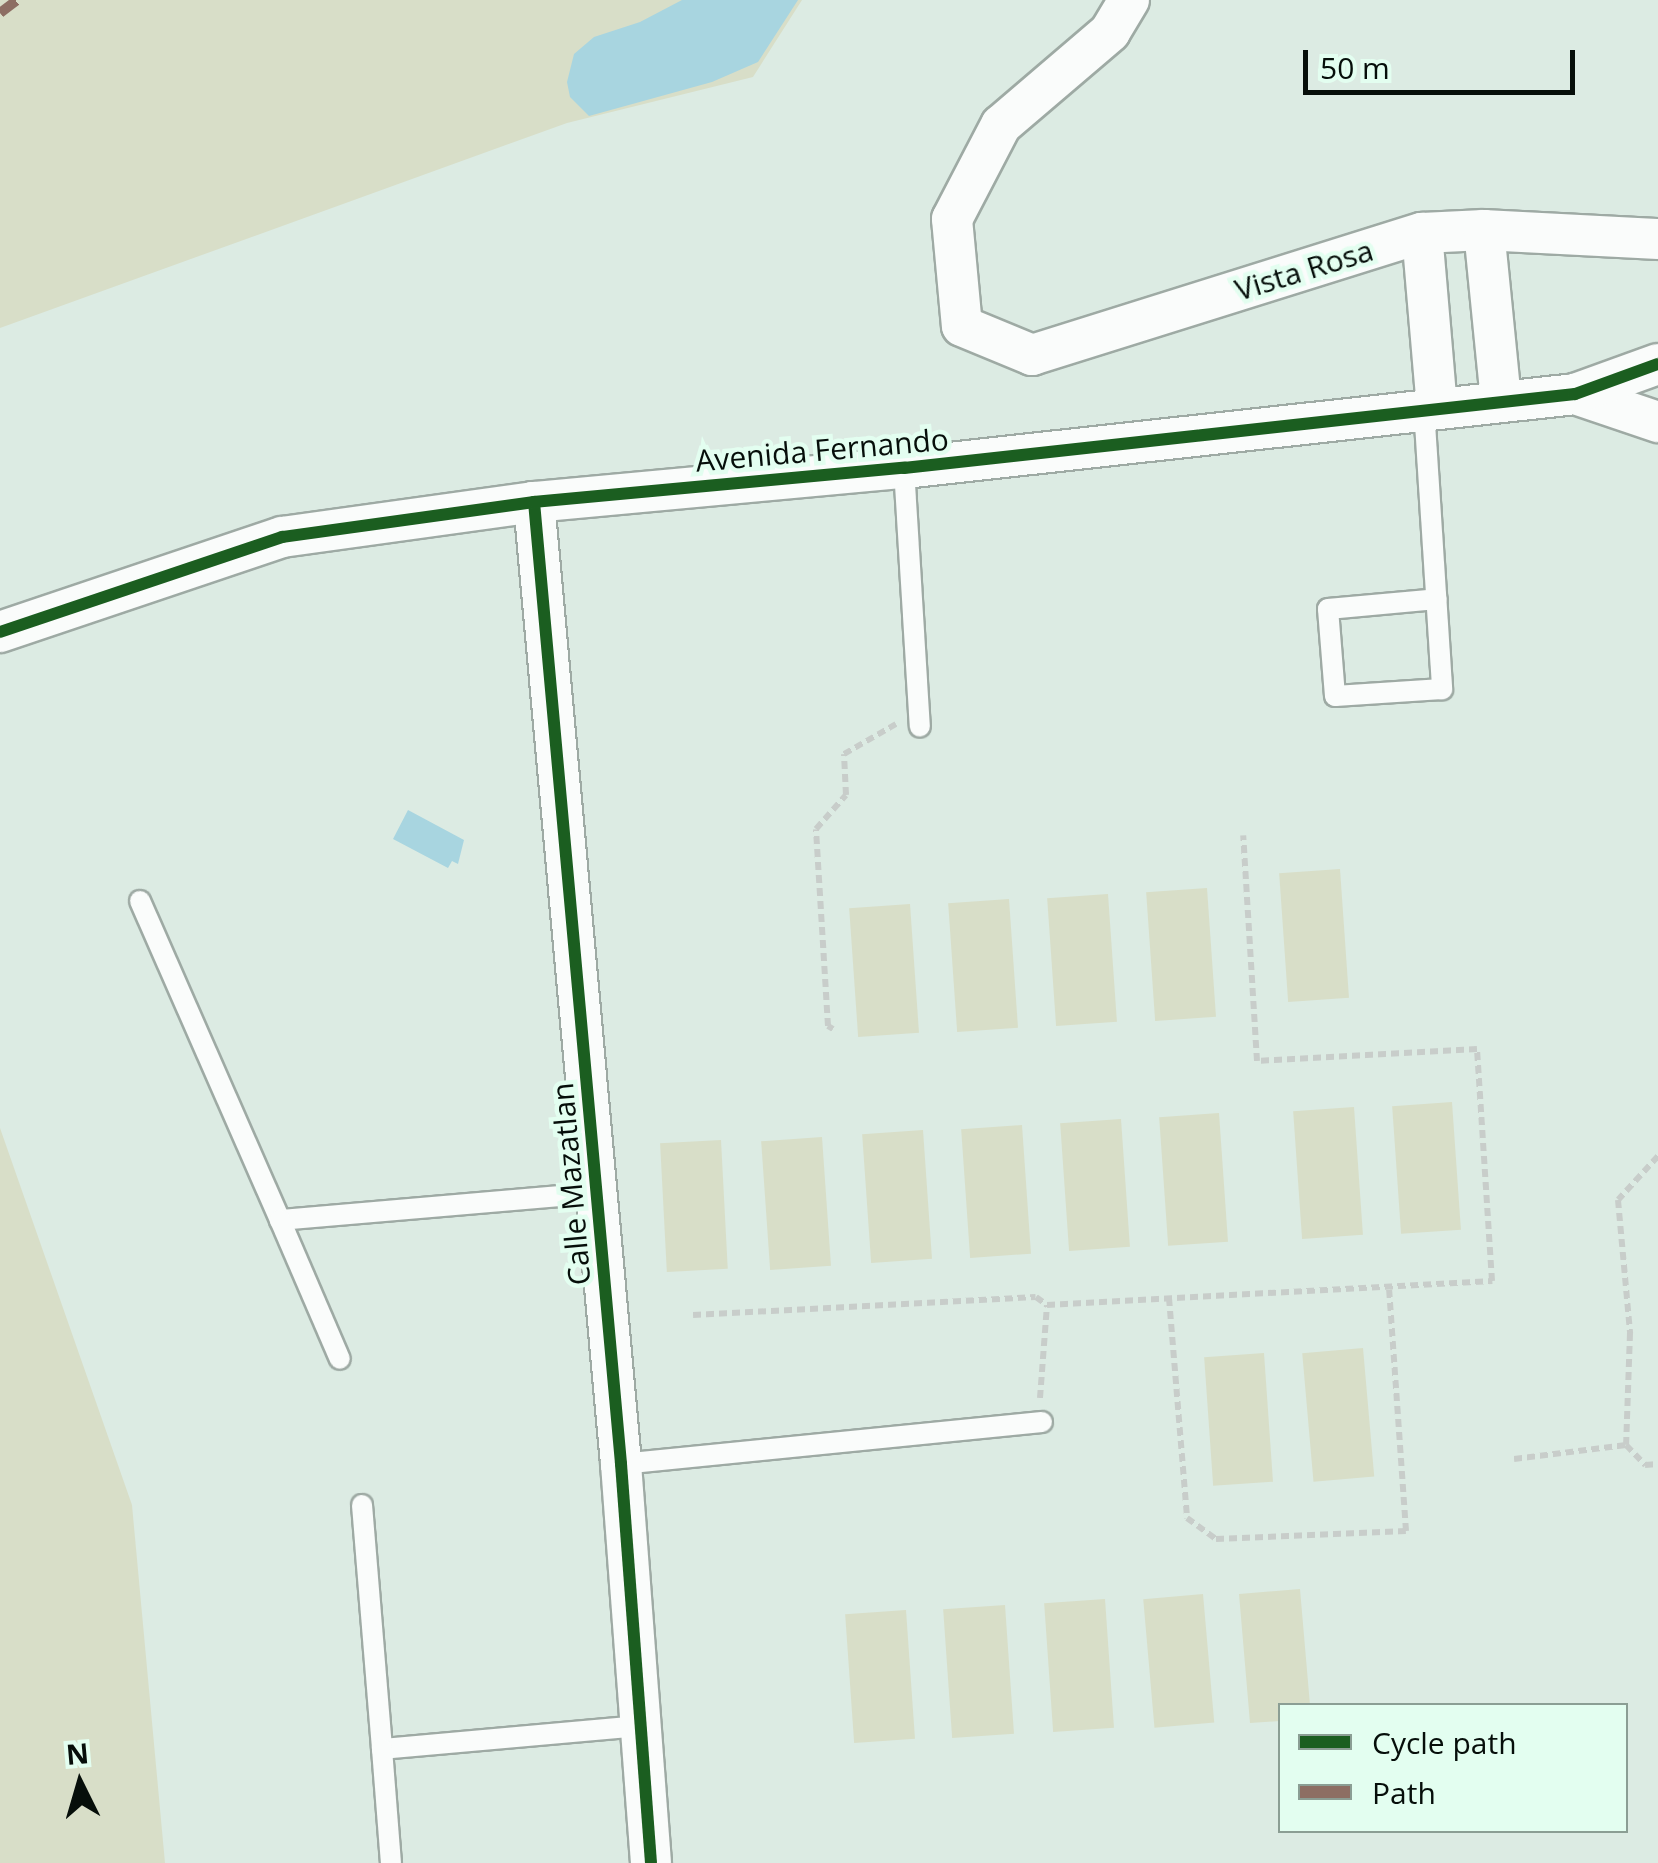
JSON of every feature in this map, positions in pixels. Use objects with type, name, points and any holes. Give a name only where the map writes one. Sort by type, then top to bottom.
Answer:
[{"type":"street","name":"Vista Rosa","points":[[1128,0],[1110,32],[1002,125],[952,219],[962,326],[1032,355],[1422,233],[1484,230],[1658,239]]},
{"type":"street","points":[[1484,230],[1501,401]]},
{"type":"street","points":[[1422,233],[1431,408]]},
{"type":"street","name":"Avenida Fernando","points":[[0,632],[282,537],[534,502],[904,468],[1575,394],[1658,364]]},
{"type":"street","points":[[1575,394],[1658,422]]},
{"type":"street","name":"Calle Mazatlan","points":[[534,502],[621,1464],[651,1863]]},
{"type":"lane","points":[[1431,408],[1442,689],[1334,696],[1328,610],[1436,599]]},
{"type":"lane","points":[[904,468],[919,719]]},
{"type":"lane","points":[[140,901],[340,1359]]},
{"type":"lane","points":[[280,1220],[597,1194]]},
{"type":"lane","points":[[621,1464],[1040,1422]]},
{"type":"lane","points":[[362,1505],[392,1863]]},
{"type":"lane","points":[[382,1749],[641,1726]]},
{"type":"path","points":[[833,1029],[828,1026],[816,829],[846,795],[844,754],[919,719]]},
{"type":"path","points":[[692,1315],[1036,1297],[1048,1305],[1389,1290],[1492,1281],[1478,1049],[1257,1061],[1244,835]]},
{"type":"path","points":[[1658,1156],[1618,1200],[1630,1333],[1626,1445],[1645,1465],[1658,1464]]},
{"type":"path","points":[[1170,1298],[1187,1518],[1216,1538],[1406,1531],[1389,1290]]},
{"type":"path","points":[[1040,1422],[1048,1305]]},
{"type":"path","points":[[1514,1458],[1626,1445]]},
{"type":"green space","points":[[0,0],[802,0],[753,77],[567,123],[0,328]]},
{"type":"green space","points":[[1340,869],[1349,998],[1288,1002],[1279,873]]},
{"type":"green space","points":[[1207,888],[1216,1017],[1155,1021],[1146,892]]},
{"type":"green space","points":[[1108,894],[1117,1022],[1056,1026],[1047,898]]},
{"type":"green space","points":[[1009,899],[1018,1028],[957,1032],[948,903]]},
{"type":"green space","points":[[910,904],[919,1033],[858,1037],[849,908]]},
{"type":"green space","points":[[1452,1102],[1461,1230],[1401,1234],[1392,1106]]},
{"type":"green space","points":[[1354,1107],[1363,1235],[1302,1239],[1293,1111]]},
{"type":"green space","points":[[1219,1113],[1228,1242],[1168,1246],[1159,1117]]},
{"type":"green space","points":[[1121,1119],[1130,1247],[1069,1251],[1060,1123]]},
{"type":"green space","points":[[1022,1125],[1031,1254],[970,1258],[961,1129]]},
{"type":"green space","points":[[0,1128],[132,1505],[165,1863],[0,1863]]},
{"type":"green space","points":[[923,1130],[932,1259],[871,1263],[862,1134]]},
{"type":"green space","points":[[822,1137],[831,1266],[770,1270],[761,1141]]},
{"type":"green space","points":[[721,1140],[728,1269],[667,1272],[660,1143]]},
{"type":"green space","points":[[1363,1348],[1374,1477],[1313,1482],[1302,1353]]},
{"type":"green space","points":[[1264,1353],[1273,1482],[1213,1486],[1204,1357]]},
{"type":"green space","points":[[1300,1589],[1310,1703],[1278,1703],[1278,1721],[1250,1723],[1239,1594]]},
{"type":"green space","points":[[1203,1594],[1214,1723],[1154,1728],[1143,1599]]},
{"type":"green space","points":[[1105,1599],[1114,1728],[1053,1732],[1044,1603]]},
{"type":"green space","points":[[1005,1605],[1014,1734],[952,1738],[943,1609]]},
{"type":"green space","points":[[906,1610],[915,1739],[854,1743],[845,1614]]},
{"type":"water","points":[[682,0],[798,0],[758,62],[712,82],[589,116],[570,97],[567,82],[574,54],[594,37],[640,22]]},
{"type":"water","points":[[408,810],[464,840],[458,864],[452,861],[448,868],[393,839]]},
{"type":"marked path","points":[[0,13],[17,0]]},
{"type":"cycle path","points":[[0,632],[282,537],[534,502],[904,468],[1575,394],[1658,364]]},
{"type":"cycle path","points":[[534,502],[621,1464],[651,1863]]}]
